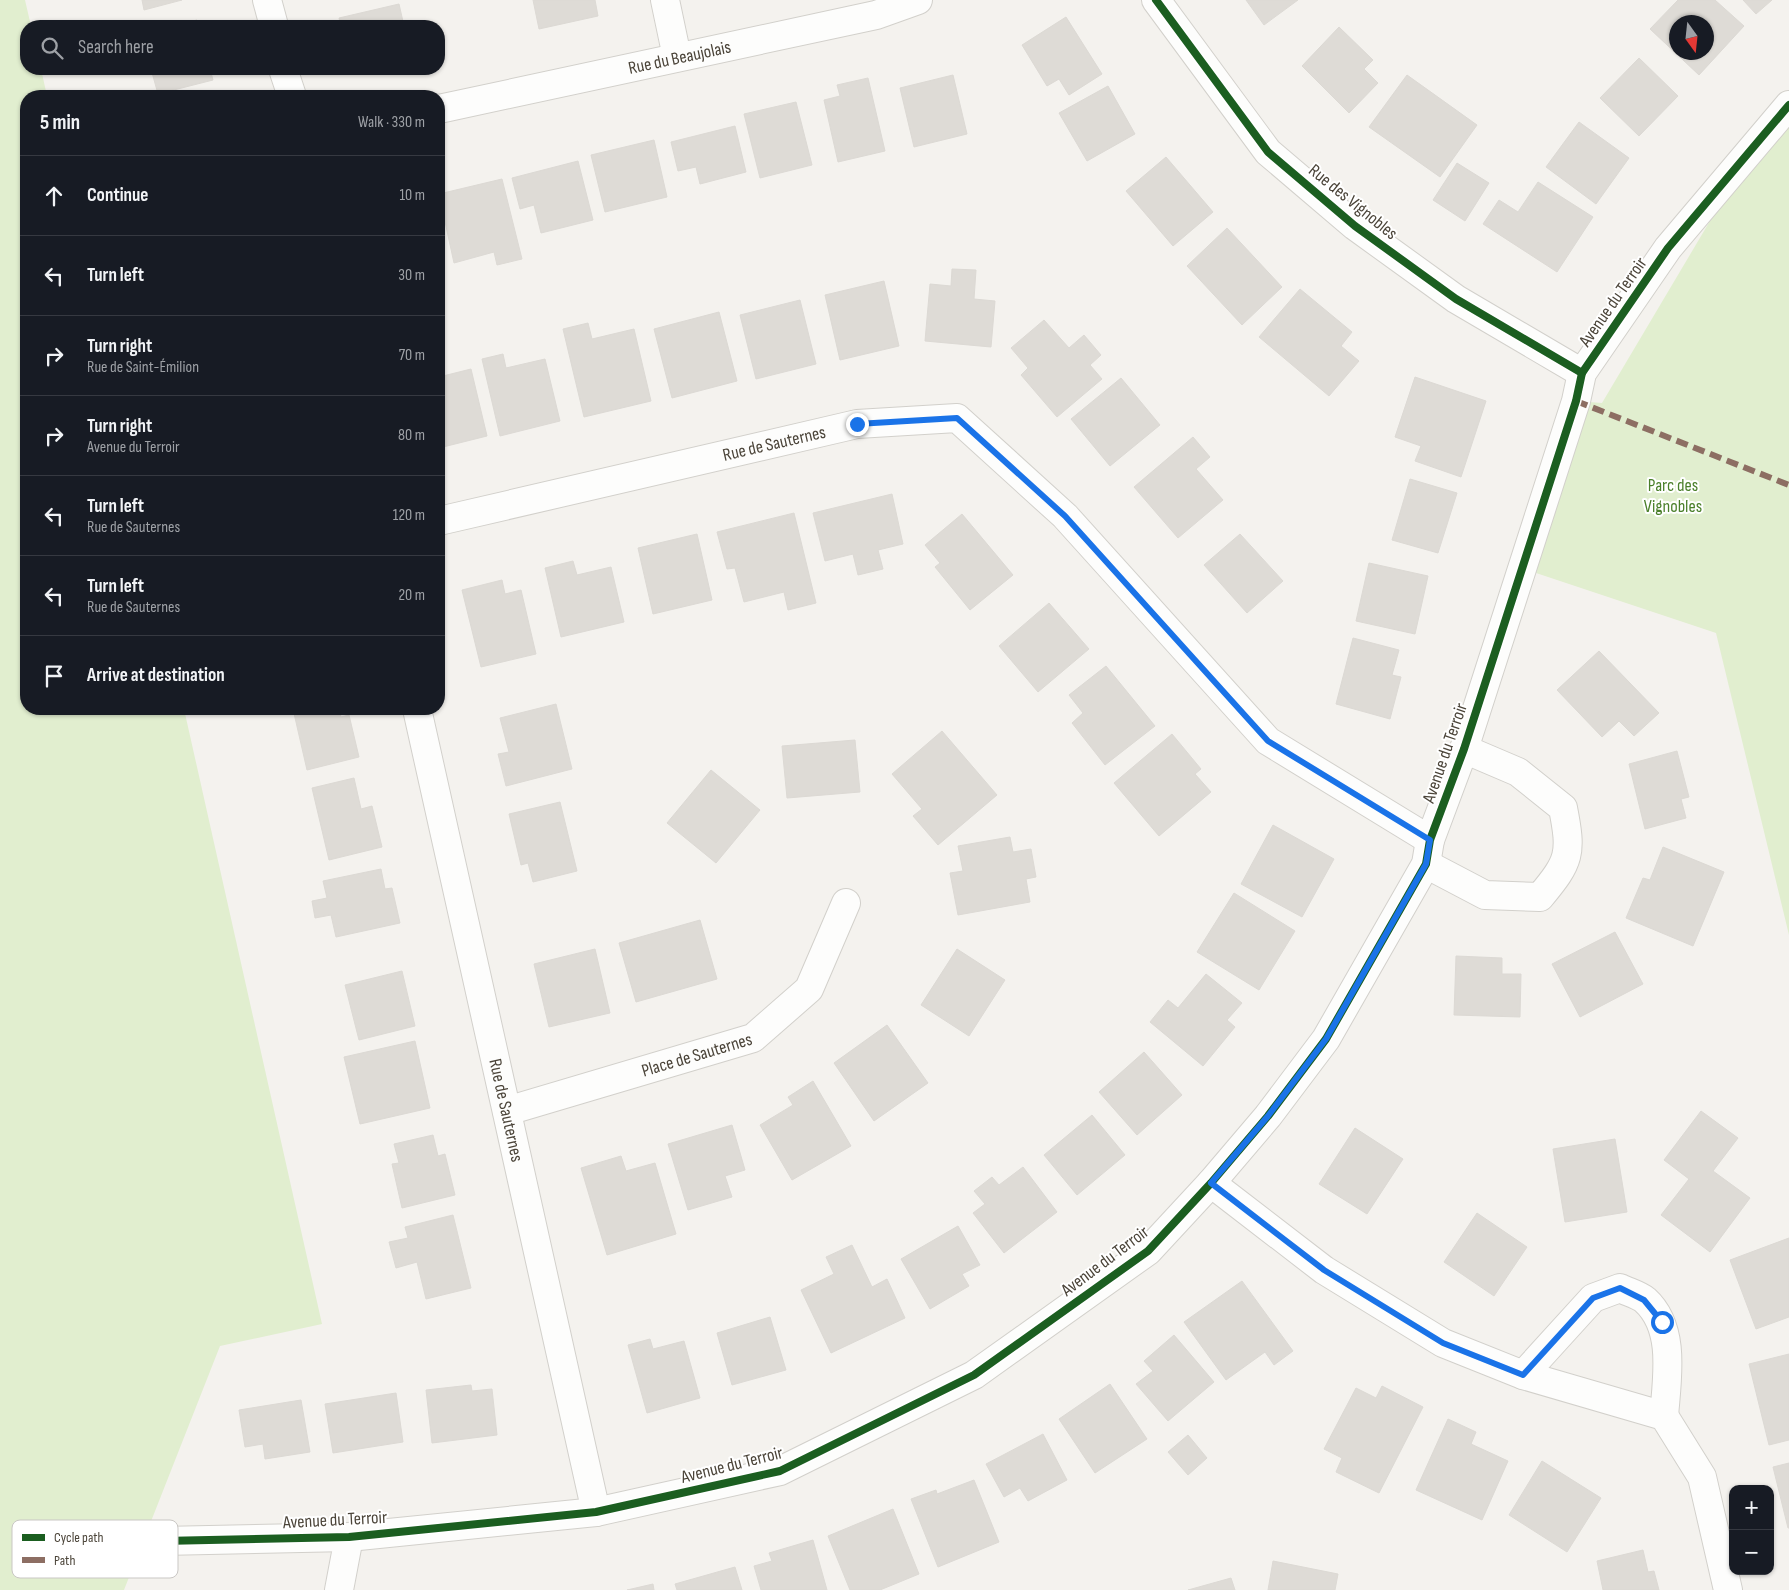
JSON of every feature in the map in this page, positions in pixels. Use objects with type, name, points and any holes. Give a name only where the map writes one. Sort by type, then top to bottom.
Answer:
[{"type":"street","points":[[267,0],[272,20]]},
{"type":"street","points":[[665,0],[677,57]]},
{"type":"street","name":"Rue du Beaujolais","points":[[445,107],[876,15],[918,0]]},
{"type":"street","name":"Rue des Vignobles","points":[[1156,0],[1268,152],[1355,226],[1456,299],[1582,373]]},
{"type":"street","points":[[285,75],[290,90]]},
{"type":"street","name":"Avenue du Terroir","points":[[178,1540],[349,1536],[596,1512],[780,1471],[974,1374],[1148,1251],[1211,1183],[1268,1116],[1326,1039],[1428,852],[1464,749],[1576,401],[1582,373],[1668,248],[1789,105]]},
{"type":"street","name":"Rue de Sauternes","points":[[445,520],[857,424],[957,418],[1065,516],[1268,741],[1428,852]]},
{"type":"street","name":"Rue de Sauternes","points":[[418,715],[596,1512]]},
{"type":"street","points":[[1428,852],[1486,895],[1540,897],[1562,871],[1569,842],[1563,808],[1518,772],[1464,749]]},
{"type":"street","name":"Place de Sauternes","points":[[507,1111],[753,1038],[809,989],[846,903]]},
{"type":"street","points":[[1211,1183],[1332,1275],[1443,1343],[1523,1375],[1664,1416]]},
{"type":"street","points":[[1523,1375],[1593,1298],[1620,1288],[1644,1300],[1662,1322],[1668,1365],[1664,1416],[1702,1477],[1728,1590]]},
{"type":"street","points":[[339,1590],[349,1536]]},
{"type":"green space","points":[[0,0],[25,0],[30,20],[20,20],[20,75],[42,75],[46,90],[20,90],[20,715],[185,715],[322,1324],[220,1346],[152,1520],[12,1520],[12,1578],[129,1578],[124,1590],[0,1590]]},
{"type":"green space","name":"Parc des Vignobles","points":[[1789,115],[1789,935],[1716,633],[1536,573],[1576,401],[1602,403],[1758,140]]},
{"type":"building","points":[[142,0],[182,0],[144,10]]},
{"type":"building","points":[[533,0],[595,0],[598,16],[539,29]]},
{"type":"building","points":[[1246,0],[1298,0],[1264,25]]},
{"type":"building","points":[[1678,0],[1715,0],[1744,26],[1714,59],[1714,15],[1669,15],[1669,47],[1650,29]]},
{"type":"building","points":[[1743,0],[1772,0],[1756,14]]},
{"type":"building","points":[[399,4],[403,20],[340,20],[339,18]]},
{"type":"building","points":[[1066,17],[1102,74],[1069,95],[1059,79],[1047,86],[1022,45]]},
{"type":"building","points":[[1339,27],[1373,60],[1364,69],[1378,83],[1349,113],[1302,66]]},
{"type":"building","points":[[1639,58],[1678,96],[1639,136],[1600,98]]},
{"type":"building","points":[[1683,60],[1713,60],[1699,75]]},
{"type":"building","points":[[153,75],[212,75],[213,80],[174,90],[157,90]]},
{"type":"building","points":[[953,75],[967,134],[914,147],[900,88]]},
{"type":"building","points":[[1407,75],[1477,125],[1440,177],[1369,127]]},
{"type":"building","points":[[868,78],[885,151],[838,162],[824,100],[840,96],[837,85]]},
{"type":"building","points":[[1108,86],[1135,134],[1087,161],[1059,113]]},
{"type":"building","points":[[796,102],[812,165],[760,178],[744,114]]},
{"type":"building","points":[[1579,122],[1629,158],[1596,204],[1546,167]]},
{"type":"building","points":[[735,126],[746,172],[700,184],[696,167],[678,171],[671,142]]},
{"type":"building","points":[[654,140],[667,197],[605,212],[591,155]]},
{"type":"building","points":[[1166,157],[1213,212],[1173,246],[1126,191]]},
{"type":"building","points":[[578,161],[593,220],[541,233],[534,205],[520,209],[512,178]]},
{"type":"building","points":[[1457,163],[1489,183],[1465,221],[1433,200]]},
{"type":"building","points":[[502,179],[522,259],[497,265],[494,252],[454,263],[445,222],[445,193]]},
{"type":"building","points":[[1538,182],[1593,217],[1557,272],[1483,224],[1499,200],[1518,212]]},
{"type":"building","points":[[1227,228],[1282,287],[1242,325],[1187,266]]},
{"type":"building","points":[[952,269],[976,270],[974,299],[995,301],[991,347],[925,341],[930,284],[951,286]]},
{"type":"building","points":[[884,281],[899,346],[840,360],[825,295]]},
{"type":"building","points":[[1300,289],[1352,332],[1341,346],[1359,361],[1329,396],[1259,337]]},
{"type":"building","points":[[800,300],[816,364],[756,379],[740,315]]},
{"type":"building","points":[[719,312],[737,381],[672,398],[654,329]]},
{"type":"building","points":[[1044,320],[1069,348],[1084,335],[1101,355],[1090,365],[1102,379],[1057,417],[1021,375],[1028,368],[1011,348]]},
{"type":"building","points":[[588,323],[592,339],[634,329],[651,401],[584,417],[563,329]]},
{"type":"building","points":[[503,354],[506,368],[545,359],[560,421],[500,436],[482,359]]},
{"type":"building","points":[[471,369],[487,436],[445,446],[445,376]]},
{"type":"building","points":[[1415,377],[1486,401],[1461,477],[1415,461],[1421,446],[1395,437]]},
{"type":"building","points":[[1121,378],[1160,425],[1110,466],[1071,419]]},
{"type":"building","points":[[1193,437],[1210,457],[1196,469],[1223,500],[1178,538],[1134,487]]},
{"type":"building","points":[[1410,479],[1457,493],[1438,553],[1392,540]]},
{"type":"building","points":[[892,494],[903,544],[878,550],[883,569],[858,575],[853,554],[825,561],[813,513]]},
{"type":"building","points":[[794,513],[816,603],[788,610],[784,592],[744,602],[735,568],[727,569],[717,532]]},
{"type":"building","points":[[962,514],[1013,575],[970,610],[935,567],[940,563],[925,545]]},
{"type":"building","points":[[697,534],[712,600],[653,614],[638,548]]},
{"type":"building","points":[[1240,534],[1283,581],[1247,613],[1204,565]]},
{"type":"building","points":[[573,561],[577,575],[611,567],[624,622],[561,637],[545,568]]},
{"type":"building","points":[[1369,563],[1428,576],[1415,634],[1356,621]]},
{"type":"building","points":[[502,580],[505,594],[521,590],[536,654],[481,667],[462,590]]},
{"type":"building","points":[[1049,603],[1089,649],[1038,692],[999,646]]},
{"type":"building","points":[[1353,638],[1399,650],[1392,675],[1401,677],[1390,719],[1336,704]]},
{"type":"building","points":[[1599,651],[1659,713],[1634,736],[1619,721],[1602,737],[1557,690]]},
{"type":"building","points":[[1106,666],[1155,726],[1105,765],[1072,723],[1083,713],[1069,695]]},
{"type":"building","points":[[556,704],[572,769],[506,786],[498,754],[509,752],[500,718]]},
{"type":"building","points":[[294,715],[340,715],[341,717],[349,715],[359,757],[307,770]]},
{"type":"building","points":[[942,731],[997,795],[938,845],[913,816],[922,809],[892,774]]},
{"type":"building","points":[[1172,734],[1201,769],[1195,774],[1211,792],[1159,836],[1114,783]]},
{"type":"building","points":[[855,740],[860,792],[787,798],[782,746]]},
{"type":"building","points":[[1677,751],[1689,797],[1681,799],[1686,818],[1645,829],[1629,764]]},
{"type":"building","points":[[711,770],[760,810],[716,863],[667,823]]},
{"type":"building","points":[[354,778],[361,809],[372,806],[382,847],[329,860],[312,788]]},
{"type":"building","points":[[560,802],[577,871],[533,882],[528,863],[521,865],[509,814]]},
{"type":"building","points":[[1273,825],[1334,859],[1302,917],[1241,884]]},
{"type":"building","points":[[1010,837],[1013,852],[1031,849],[1036,877],[1026,879],[1030,902],[958,915],[950,873],[963,871],[958,846]]},
{"type":"building","points":[[1663,847],[1724,872],[1693,946],[1626,918],[1643,878],[1650,880]]},
{"type":"building","points":[[381,869],[385,889],[392,888],[400,923],[336,937],[331,915],[315,918],[312,901],[327,898],[323,881]]},
{"type":"building","points":[[1234,893],[1295,931],[1259,990],[1197,952]]},
{"type":"building","points":[[700,920],[717,979],[636,1002],[619,943]]},
{"type":"building","points":[[1615,932],[1643,984],[1580,1017],[1552,964]]},
{"type":"building","points":[[595,949],[610,1013],[549,1027],[534,964]]},
{"type":"building","points":[[957,949],[1005,980],[969,1036],[921,1005]]},
{"type":"building","points":[[1456,956],[1502,958],[1502,974],[1521,974],[1520,1017],[1454,1015]]},
{"type":"building","points":[[402,971],[415,1026],[359,1040],[345,985]]},
{"type":"building","points":[[1206,974],[1242,1003],[1227,1020],[1235,1027],[1203,1066],[1150,1022],[1168,1000],[1178,1008]]},
{"type":"building","points":[[887,1025],[928,1083],[874,1121],[834,1063]]},
{"type":"building","points":[[415,1041],[430,1108],[360,1124],[344,1057]]},
{"type":"building","points":[[1144,1052],[1182,1095],[1137,1135],[1099,1092]]},
{"type":"building","points":[[813,1081],[851,1146],[792,1180],[760,1125],[793,1105],[788,1097]]},
{"type":"building","points":[[1701,1111],[1738,1138],[1713,1171],[1750,1198],[1710,1252],[1661,1215],[1689,1179],[1664,1160]]},
{"type":"building","points":[[1092,1115],[1125,1155],[1077,1195],[1044,1155]]},
{"type":"building","points":[[732,1125],[745,1170],[725,1176],[732,1197],[688,1210],[668,1144]]},
{"type":"building","points":[[1355,1128],[1403,1159],[1367,1214],[1319,1184]]},
{"type":"building","points":[[433,1135],[438,1156],[445,1154],[455,1195],[402,1208],[392,1164],[399,1163],[394,1144]]},
{"type":"building","points":[[1615,1139],[1627,1212],[1565,1222],[1553,1149]]},
{"type":"building","points":[[621,1156],[626,1171],[655,1163],[676,1234],[607,1255],[581,1168]]},
{"type":"building","points":[[1023,1167],[1057,1212],[1004,1253],[973,1213],[985,1204],[974,1191],[992,1177],[999,1185]]},
{"type":"building","points":[[1477,1213],[1527,1247],[1494,1296],[1444,1262]]},
{"type":"building","points":[[453,1215],[471,1288],[426,1299],[417,1262],[396,1268],[389,1242],[408,1238],[405,1227]]},
{"type":"building","points":[[958,1226],[980,1265],[962,1274],[969,1286],[930,1309],[901,1259]]},
{"type":"building","points":[[1789,1238],[1789,1317],[1756,1329],[1730,1260]]},
{"type":"building","points":[[852,1245],[872,1287],[887,1279],[905,1318],[831,1353],[801,1290],[834,1274],[826,1257]]},
{"type":"building","points":[[1242,1281],[1293,1351],[1274,1365],[1265,1352],[1226,1380],[1184,1322]]},
{"type":"building","points":[[770,1317],[786,1370],[732,1385],[717,1333]]},
{"type":"building","points":[[1174,1335],[1214,1382],[1168,1421],[1136,1384],[1153,1371],[1144,1361]]},
{"type":"building","points":[[650,1339],[653,1349],[684,1341],[700,1398],[647,1413],[628,1345]]},
{"type":"building","points":[[1789,1354],[1789,1440],[1769,1445],[1749,1364]]},
{"type":"building","points":[[1110,1384],[1147,1439],[1095,1473],[1059,1419]]},
{"type":"building","points":[[471,1385],[472,1391],[492,1389],[497,1435],[432,1443],[426,1390]]},
{"type":"building","points":[[1382,1386],[1423,1407],[1379,1493],[1336,1472],[1342,1458],[1324,1449],[1356,1388],[1376,1398]]},
{"type":"building","points":[[396,1393],[403,1442],[333,1453],[325,1404]]},
{"type":"building","points":[[301,1400],[310,1452],[265,1459],[263,1444],[245,1447],[239,1410]]},
{"type":"building","points":[[1448,1419],[1476,1432],[1471,1444],[1508,1461],[1482,1520],[1416,1490]]},
{"type":"building","points":[[1043,1434],[1067,1480],[1028,1501],[1020,1488],[1004,1497],[986,1464]]},
{"type":"building","points":[[1188,1435],[1207,1458],[1188,1475],[1168,1452]]},
{"type":"building","points":[[1542,1461],[1601,1498],[1567,1552],[1509,1515]]},
{"type":"building","points":[[1789,1463],[1789,1528],[1788,1528],[1773,1467]]},
{"type":"building","points":[[974,1480],[999,1542],[938,1567],[911,1499],[936,1490],[937,1494]]},
{"type":"building","points":[[893,1509],[919,1574],[880,1590],[850,1590],[828,1536]]},
{"type":"building","points":[[813,1540],[827,1590],[761,1590],[754,1566],[772,1561],[769,1553]]},
{"type":"building","points":[[1643,1550],[1648,1572],[1654,1571],[1659,1590],[1603,1590],[1597,1561]]},
{"type":"building","points":[[1273,1561],[1338,1574],[1335,1590],[1268,1590]]},
{"type":"building","points":[[735,1567],[742,1590],[677,1590],[675,1584]]},
{"type":"building","points":[[1231,1578],[1235,1590],[1188,1590]]},
{"type":"building","points":[[653,1584],[654,1590],[627,1590]]},
{"type":"marked path","points":[[1576,401],[1789,485]]},
{"type":"cycle path","points":[[1156,0],[1268,152],[1355,226],[1456,299],[1582,373]]},
{"type":"cycle path","points":[[178,1541],[349,1537],[596,1512],[780,1471],[974,1375],[1148,1251],[1211,1183],[1268,1116],[1326,1039],[1426,864],[1430,840],[1464,749],[1576,401],[1582,373],[1668,248],[1789,105]]},
{"type":"route","points":[[857,424],[957,418],[1065,516],[1268,741],[1430,840],[1426,864],[1326,1039],[1268,1116],[1211,1183],[1324,1270],[1443,1343],[1523,1375],[1593,1298],[1620,1288],[1644,1300],[1662,1322]]}]
